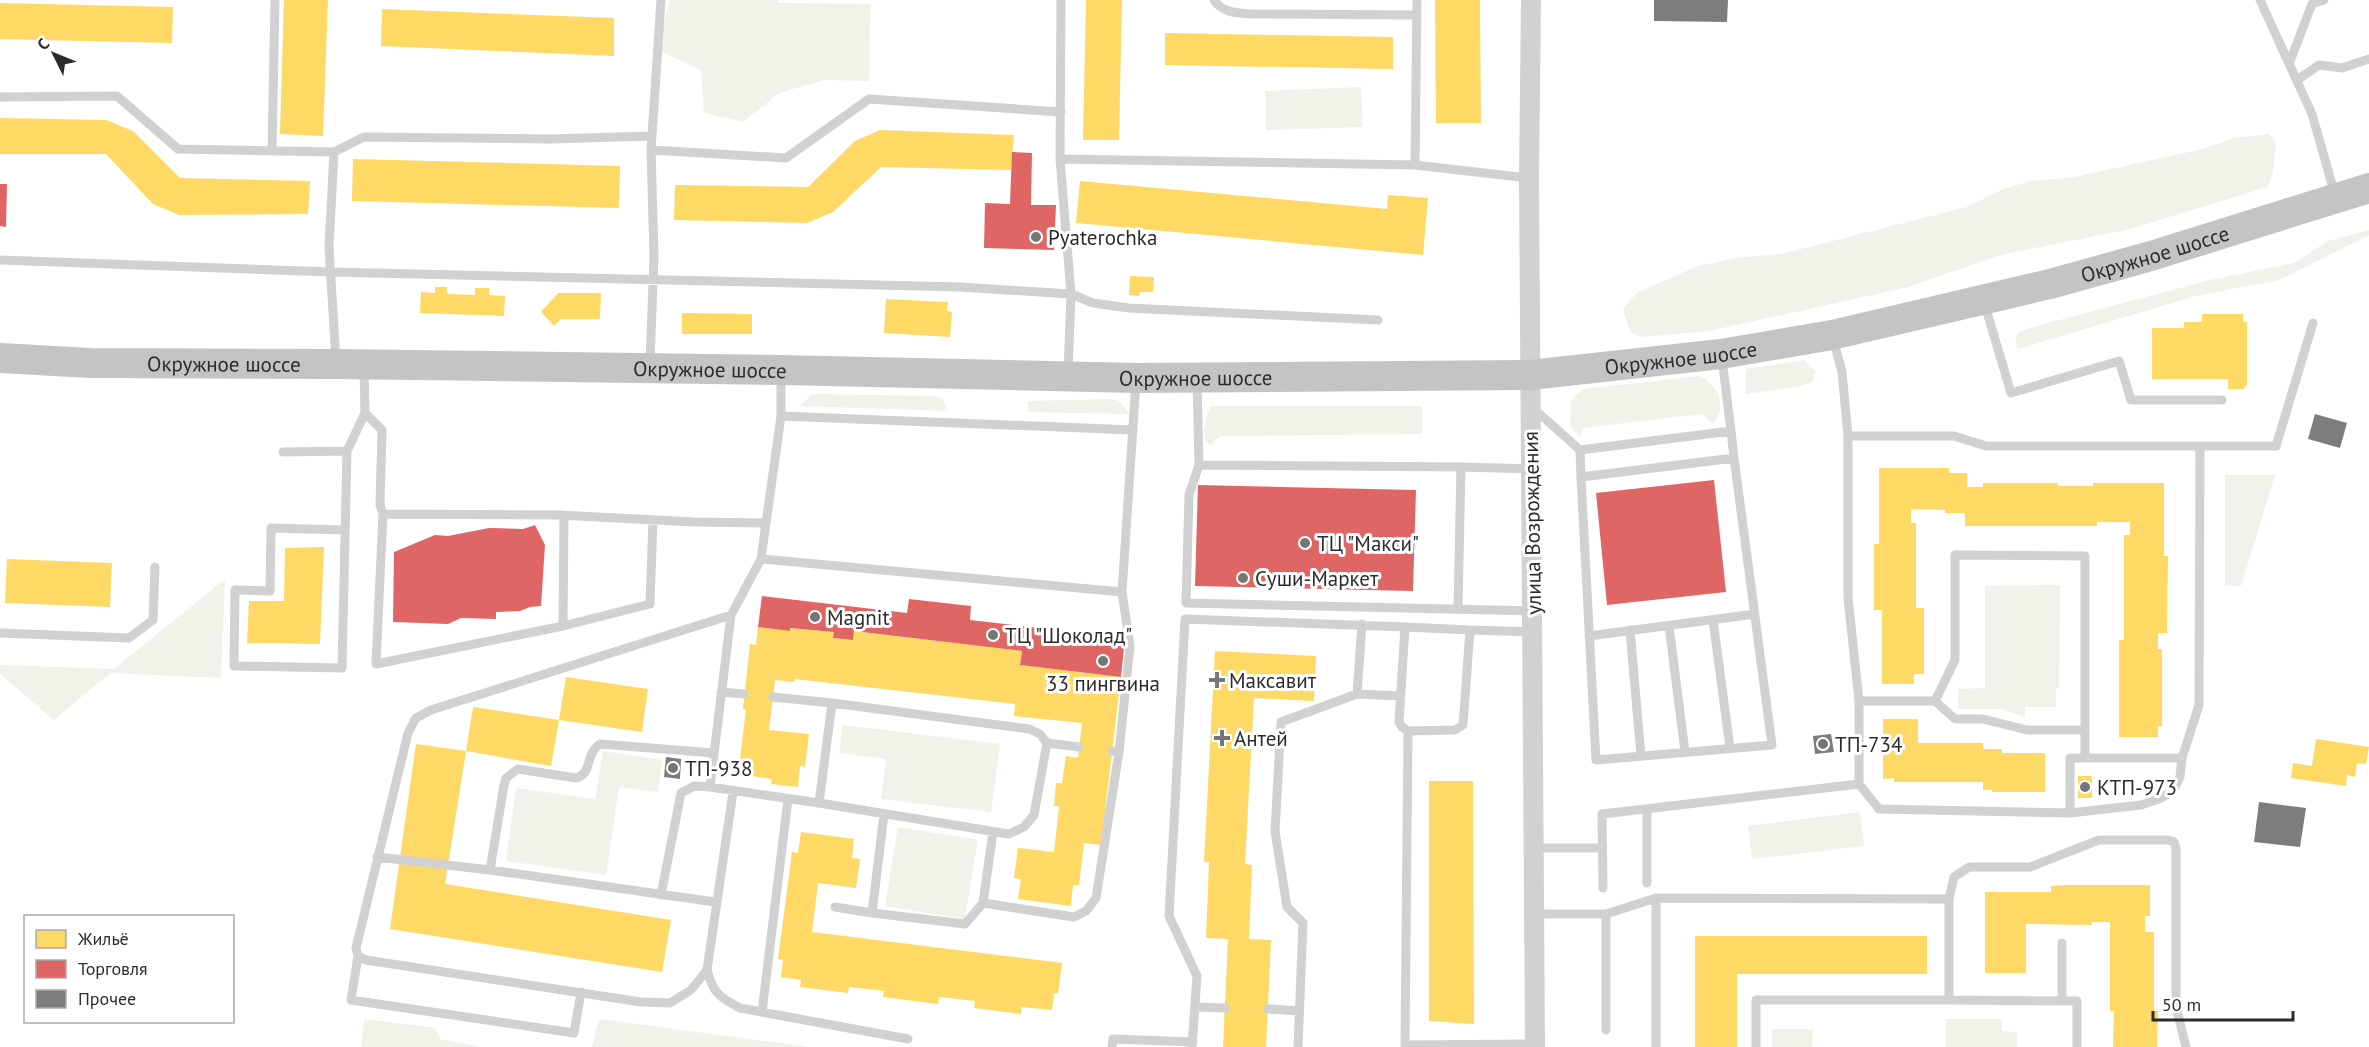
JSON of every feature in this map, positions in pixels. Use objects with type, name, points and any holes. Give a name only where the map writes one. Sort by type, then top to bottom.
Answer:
[{"type":"main road","name":"Окружное шоссе","points":[[0,358],[90,363],[781,370],[1136,378],[1530,375],[1721,354],[1832,335],[1983,300],[2151,256],[2369,188]]},
{"type":"street","name":"улица Возрождения","points":[[1531,0],[1529,178],[1535,1046]]},
{"type":"lane","points":[[272,150],[275,0]]},
{"type":"lane","points":[[650,369],[653,279],[651,150],[661,0]]},
{"type":"lane","points":[[1061,0],[1060,159],[1071,294],[1068,376]]},
{"type":"lane","points":[[1214,0],[1217,5],[1230,12],[1252,14],[1417,15]]},
{"type":"lane","points":[[1415,165],[1417,0]]},
{"type":"lane","points":[[2260,0],[2312,114],[2336,197]]},
{"type":"lane","points":[[2289,64],[2311,2],[2324,0]]},
{"type":"lane","points":[[2297,80],[2319,65],[2342,68],[2369,59]]},
{"type":"lane","points":[[0,97],[117,96],[178,149],[334,152],[364,137],[551,139],[652,135]]},
{"type":"lane","points":[[651,150],[786,158],[869,99],[1061,112]]},
{"type":"lane","points":[[334,152],[329,247],[331,272],[350,364],[365,413],[382,430],[380,506],[383,514],[376,664],[563,626],[650,604],[653,520]]},
{"type":"lane","points":[[1060,159],[1415,165],[1529,178]]},
{"type":"lane","points":[[0,260],[331,272],[960,287],[1071,294],[1093,303],[1129,308],[1378,320]]},
{"type":"lane","points":[[1983,300],[2011,393],[2119,361],[2131,400],[2222,400]]},
{"type":"lane","points":[[1848,436],[1954,436],[1986,446],[2276,446],[2313,323]]},
{"type":"lane","points":[[1832,335],[1842,372],[1848,436],[1848,598],[1859,701],[1859,784],[1879,809],[2070,813],[2141,805],[2173,791],[2180,777],[2182,758],[2199,705],[2200,447]]},
{"type":"lane","points":[[1531,406],[1580,450],[1596,760],[1772,745],[1721,354]]},
{"type":"lane","points":[[710,787],[731,615],[761,559],[781,416],[781,370]]},
{"type":"lane","points":[[984,903],[1074,917],[1086,911],[1096,898],[1130,646],[1122,592],[1136,378]]},
{"type":"lane","points":[[1197,378],[1199,465],[1189,495],[1186,603],[1533,611]]},
{"type":"lane","points":[[345,530],[272,528],[270,591],[236,590],[234,666],[342,668],[347,452],[365,413]]},
{"type":"lane","points":[[781,416],[1132,430]]},
{"type":"lane","points":[[1580,450],[1731,431]]},
{"type":"lane","points":[[283,452],[347,452]]},
{"type":"lane","points":[[1581,477],[1734,458]]},
{"type":"lane","points":[[1199,465],[1532,469]]},
{"type":"lane","points":[[1458,609],[1461,467]]},
{"type":"lane","points":[[383,514],[564,515],[737,524],[766,523]]},
{"type":"lane","points":[[563,626],[564,515]]},
{"type":"lane","points":[[1935,701],[1955,660],[1955,555],[2085,556],[2085,758]]},
{"type":"lane","points":[[761,559],[1122,592]]},
{"type":"lane","points":[[0,633],[129,638],[153,620],[155,567]]},
{"type":"lane","points":[[1589,636],[1755,614]]},
{"type":"lane","points":[[580,992],[574,1033],[351,1000],[358,956],[356,948],[408,733],[416,718],[431,710],[731,615]]},
{"type":"lane","points":[[1112,1047],[1113,1039],[1192,1045],[1197,976],[1170,916],[1185,619],[1533,632]]},
{"type":"lane","points":[[1713,620],[1730,748]]},
{"type":"lane","points":[[1357,694],[1362,624]]},
{"type":"lane","points":[[1669,626],[1685,752]]},
{"type":"lane","points":[[1405,627],[1399,722],[1408,731],[1455,730],[1463,725],[1470,630]]},
{"type":"lane","points":[[1630,630],[1641,756]]},
{"type":"lane","points":[[721,692],[744,694]]},
{"type":"lane","points":[[1298,1047],[1303,923],[1287,907],[1275,831],[1281,722],[1357,694],[1400,696]]},
{"type":"lane","points":[[773,697],[1029,729],[1040,734],[1047,743],[1079,747]]},
{"type":"lane","points":[[1859,701],[1935,701],[1955,719],[1983,719],[2027,730],[2085,730]]},
{"type":"lane","points":[[819,802],[832,704]]},
{"type":"lane","points":[[1408,731],[1405,1045],[1535,1046]]},
{"type":"lane","points":[[662,894],[681,793],[694,786],[819,802],[1009,834],[1024,827],[1034,815],[1047,743]]},
{"type":"lane","points":[[490,870],[504,785],[511,772],[518,769],[582,777],[586,772],[590,754],[600,744],[714,753]]},
{"type":"lane","points":[[2070,813],[2070,758],[2182,758]]},
{"type":"lane","points":[[1603,888],[1602,814],[1859,784]]},
{"type":"lane","points":[[733,792],[706,970],[711,985],[720,998],[740,1008],[908,1039]]},
{"type":"lane","points":[[762,1012],[788,799]]},
{"type":"lane","points":[[1647,809],[1647,883]]},
{"type":"lane","points":[[872,913],[884,814]]},
{"type":"lane","points":[[835,907],[965,924],[984,903],[993,832]]},
{"type":"lane","points":[[1949,1000],[1949,899],[1954,877],[1969,867],[2030,867],[2099,840],[2168,840],[2174,842],[2176,848],[2176,1006],[2186,1047]]},
{"type":"lane","points":[[1534,848],[1603,848]]},
{"type":"lane","points":[[377,857],[490,870],[715,902]]},
{"type":"lane","points":[[1534,914],[1606,914],[1656,898],[1949,899]]},
{"type":"lane","points":[[1656,898],[1656,1047]]},
{"type":"lane","points":[[1606,914],[1606,1030]]},
{"type":"lane","points":[[2062,943],[2062,1000]]},
{"type":"lane","points":[[358,956],[366,960],[641,1002],[670,1003],[692,990],[706,970]]},
{"type":"lane","points":[[1756,1047],[1756,1000],[2077,1001],[2077,1047]]},
{"type":"lane","points":[[1195,1007],[1225,1008]]},
{"type":"lane","points":[[1268,1009],[1299,1011]]},
{"type":"shaded area","points":[[669,0],[778,0],[778,3],[870,4],[869,81],[824,80],[779,93],[743,122],[704,113],[701,70],[658,50]]},
{"type":"shaded area","points":[[1361,87],[1363,127],[1266,130],[1265,91]]},
{"type":"shaded area","points":[[2269,134],[2276,144],[2273,173],[2267,187],[2130,229],[2000,255],[1908,287],[1709,331],[1641,337],[1630,332],[1623,309],[1638,292],[1698,266],[1736,258],[1781,254],[1967,207],[2001,190],[2030,181],[2069,178],[2203,149],[2235,138]]},
{"type":"shaded area","points":[[2369,230],[2369,235],[2279,280],[2195,296],[2018,349],[2015,340],[2019,332],[2033,327],[2210,280],[2294,263],[2328,241]]},
{"type":"shaded area","points":[[1804,360],[1815,371],[1813,381],[1802,386],[1746,394],[1746,369]]},
{"type":"shaded area","points":[[1699,376],[1711,384],[1719,396],[1720,409],[1713,423],[1701,414],[1583,428],[1580,438],[1570,426],[1571,400],[1583,389]]},
{"type":"shaded area","points":[[813,394],[933,396],[943,401],[948,411],[799,406]]},
{"type":"shaded area","points":[[1110,399],[1119,401],[1130,414],[1028,412],[1028,401]]},
{"type":"shaded area","points":[[1210,406],[1422,406],[1422,434],[1220,436],[1210,445],[1205,440],[1204,429]]},
{"type":"shaded area","points":[[2225,475],[2275,475],[2241,586],[2225,586]]},
{"type":"shaded area","points":[[225,579],[221,678],[110,673],[54,720],[0,674],[0,665],[114,669]]},
{"type":"shaded area","points":[[2060,585],[2059,688],[2056,689],[2056,707],[2025,707],[2025,717],[2001,709],[1958,709],[1958,689],[1985,688],[1985,586]]},
{"type":"shaded area","points":[[843,725],[1000,744],[991,812],[881,799],[886,759],[839,753]]},
{"type":"shaded area","points":[[603,751],[662,760],[658,792],[619,787],[606,875],[506,861],[516,788],[595,799]]},
{"type":"shaded area","points":[[1860,812],[1864,846],[1752,859],[1748,826]]},
{"type":"shaded area","points":[[898,827],[978,840],[965,919],[885,906]]},
{"type":"shaded area","points":[[364,1019],[436,1028],[440,1039],[480,1047],[361,1047]]},
{"type":"shaded area","points":[[599,1019],[810,1047],[592,1047]]},
{"type":"shaded area","points":[[1946,1019],[2002,1019],[2002,1031],[2017,1032],[2017,1047],[1946,1047]]},
{"type":"shaded area","points":[[1772,1029],[1813,1029],[1812,1047],[1772,1047]]},
{"type":"building: Жильё","points":[[284,0],[328,0],[323,136],[280,134]]},
{"type":"building: Жильё","points":[[1086,0],[1122,0],[1119,140],[1083,140]]},
{"type":"building: Жильё","points":[[1435,0],[1480,0],[1481,123],[1436,123]]},
{"type":"building: Жильё","points":[[0,3],[173,7],[172,43],[0,39]]},
{"type":"building: Жильё","points":[[382,9],[614,18],[614,56],[381,46]]},
{"type":"building: Жильё","points":[[1165,33],[1393,37],[1393,69],[1165,65]]},
{"type":"building: Жильё","points":[[0,118],[106,120],[133,131],[180,178],[310,181],[308,214],[179,215],[153,204],[106,154],[0,154]]},
{"type":"building: Жильё","points":[[880,130],[1014,135],[1011,170],[881,167],[833,212],[807,223],[674,220],[675,185],[808,187],[855,141]]},
{"type":"building: Жильё","points":[[353,159],[620,166],[619,208],[352,201]]},
{"type":"building: Жильё","points":[[1080,181],[1387,209],[1388,195],[1428,198],[1423,255],[1076,223]]},
{"type":"building: Жильё","points":[[1130,276],[1154,277],[1153,292],[1140,292],[1139,296],[1129,295]]},
{"type":"building: Жильё","points":[[435,287],[447,287],[447,294],[475,295],[475,288],[489,288],[489,295],[505,296],[504,316],[420,313],[421,292],[435,293]]},
{"type":"building: Жильё","points":[[558,293],[601,293],[600,319],[561,319],[554,326],[541,312]]},
{"type":"building: Жильё","points":[[886,299],[948,302],[947,311],[952,312],[950,337],[884,333]]},
{"type":"building: Жильё","points":[[682,313],[752,314],[752,334],[682,334]]},
{"type":"building: Жильё","points":[[2202,314],[2243,314],[2243,322],[2247,322],[2247,385],[2243,389],[2228,389],[2228,379],[2152,379],[2152,328],[2184,328],[2184,322],[2202,322]]},
{"type":"building: Жильё","points":[[1879,468],[1949,468],[1949,473],[1967,473],[1967,487],[1983,487],[1983,483],[2058,483],[2058,486],[2093,486],[2093,483],[2164,483],[2164,556],[2168,556],[2167,633],[2158,633],[2158,649],[2162,649],[2162,726],[2158,726],[2158,737],[2119,737],[2119,640],[2124,640],[2124,535],[2130,535],[2130,522],[2097,522],[2097,526],[1965,526],[1965,513],[1911,509],[1911,523],[1916,523],[1916,608],[1924,608],[1924,674],[1914,674],[1914,684],[1882,684],[1882,610],[1874,610],[1874,544],[1879,544]]},
{"type":"building: Жильё","points":[[324,547],[320,644],[247,643],[249,601],[284,601],[285,548]]},
{"type":"building: Жильё","points":[[7,559],[112,563],[110,607],[5,603]]},
{"type":"building: Жильё","points":[[758,627],[790,631],[790,628],[834,632],[833,638],[853,640],[854,631],[1022,651],[1020,665],[1121,677],[1101,845],[1084,843],[1079,885],[1073,885],[1071,906],[1018,899],[1021,879],[1014,878],[1018,848],[1054,852],[1059,806],[1054,806],[1056,783],[1062,783],[1066,756],[1078,758],[1082,723],[1014,716],[1015,704],[795,679],[794,682],[775,680],[769,730],[809,734],[805,767],[800,766],[798,787],[771,784],[772,779],[744,775],[745,759],[740,759],[750,644],[756,645]]},
{"type":"building: Жильё","points":[[1215,651],[1316,656],[1314,701],[1254,698],[1245,864],[1252,865],[1249,939],[1271,940],[1266,1047],[1223,1047],[1228,939],[1206,938],[1209,862],[1204,862]]},
{"type":"building: Жильё","points":[[566,677],[648,689],[642,732],[559,720]]},
{"type":"building: Жильё","points":[[473,707],[559,720],[551,766],[466,751]]},
{"type":"building: Жильё","points":[[1883,719],[1918,719],[1918,743],[1983,743],[1983,749],[2002,749],[2002,753],[2045,753],[2045,792],[1992,792],[1992,790],[1983,790],[1983,782],[1894,782],[1894,778],[1883,779]]},
{"type":"building: Жильё","points":[[2316,739],[2369,747],[2366,764],[2357,763],[2355,777],[2347,775],[2346,786],[2291,778],[2293,763],[2312,766]]},
{"type":"building: Жильё","points":[[416,744],[466,751],[445,884],[671,920],[662,972],[390,929]]},
{"type":"building: Жильё","name":"КТП-973","points":[[2078,776],[2092,776],[2092,798],[2078,798]]},
{"type":"building: Жильё","points":[[1429,781],[1473,781],[1474,1024],[1429,1021]]},
{"type":"building: Жильё","points":[[801,832],[854,839],[852,858],[860,859],[856,888],[818,883],[812,932],[1062,963],[1058,993],[1054,993],[1052,1010],[1021,1007],[1021,1014],[974,1008],[975,1001],[939,997],[938,1004],[883,997],[884,991],[849,987],[848,993],[800,987],[801,980],[781,977],[783,960],[778,959],[792,852],[798,853]]},
{"type":"building: Жильё","points":[[2150,885],[2150,916],[2145,916],[2145,932],[2154,932],[2154,1011],[2158,1011],[2157,1047],[2113,1047],[2114,1011],[2110,1011],[2110,922],[2091,922],[2092,925],[2026,924],[2026,973],[1985,973],[1985,892],[2051,892],[2051,886]]},
{"type":"building: Жильё","points":[[1695,936],[1927,936],[1927,974],[1737,974],[1737,1047],[1695,1047]]},
{"type":"building: Торговля","points":[[1012,152],[1032,153],[1031,205],[1056,205],[1054,250],[984,248],[985,203],[1010,204]]},
{"type":"building: Торговля","points":[[0,184],[7,184],[6,227],[0,226]]},
{"type":"building: Торговля","points":[[1714,480],[1726,592],[1607,605],[1596,493]]},
{"type":"building: Торговля","name":"ТЦ \"Макси\"","points":[[1198,485],[1416,490],[1413,591],[1195,586]]},
{"type":"building: Торговля","points":[[535,525],[545,545],[541,606],[520,611],[496,612],[496,619],[461,618],[448,624],[393,622],[394,552],[435,535],[448,536],[489,528],[523,529]]},
{"type":"building: Торговля","name":"ТЦ \"Шоколад\"","points":[[762,596],[907,613],[909,599],[971,606],[970,620],[1125,638],[1121,677],[1020,665],[1022,651],[854,631],[853,640],[833,638],[834,632],[790,628],[790,631],[758,627]]},
{"type":"building: Прочее","points":[[1654,0],[1728,0],[1727,22],[1654,21]]},
{"type":"building: Прочее","points":[[2315,414],[2347,423],[2340,448],[2308,439]]},
{"type":"building: Прочее","name":"ТП-734","points":[[1831,734],[1834,752],[1815,754],[1813,736]]},
{"type":"building: Прочее","name":"ТП-938","points":[[666,757],[681,759],[680,779],[664,777]]},
{"type":"building: Прочее","points":[[2259,802],[2306,808],[2300,847],[2254,842]]},
{"type":"place","name":"Pyaterochka","points":[[1036,237]]},
{"type":"place","name":"ТЦ \"Макси\"","points":[[1305,543]]},
{"type":"place","name":"Суши-Маркет","points":[[1243,578]]},
{"type":"place","name":"Magnit","points":[[815,617]]},
{"type":"place","name":"ТЦ \"Шоколад\"","points":[[993,635]]},
{"type":"place","name":"33 пингвина","points":[[1103,661]]},
{"type":"place","name":"Максавит","points":[[1217,680]]},
{"type":"place","name":"Антей","points":[[1222,738]]},
{"type":"place","name":"ТП-734","points":[[1823,744]]},
{"type":"place","name":"ТП-938","points":[[673,768]]},
{"type":"place","name":"КТП-973","points":[[2085,787]]}]
